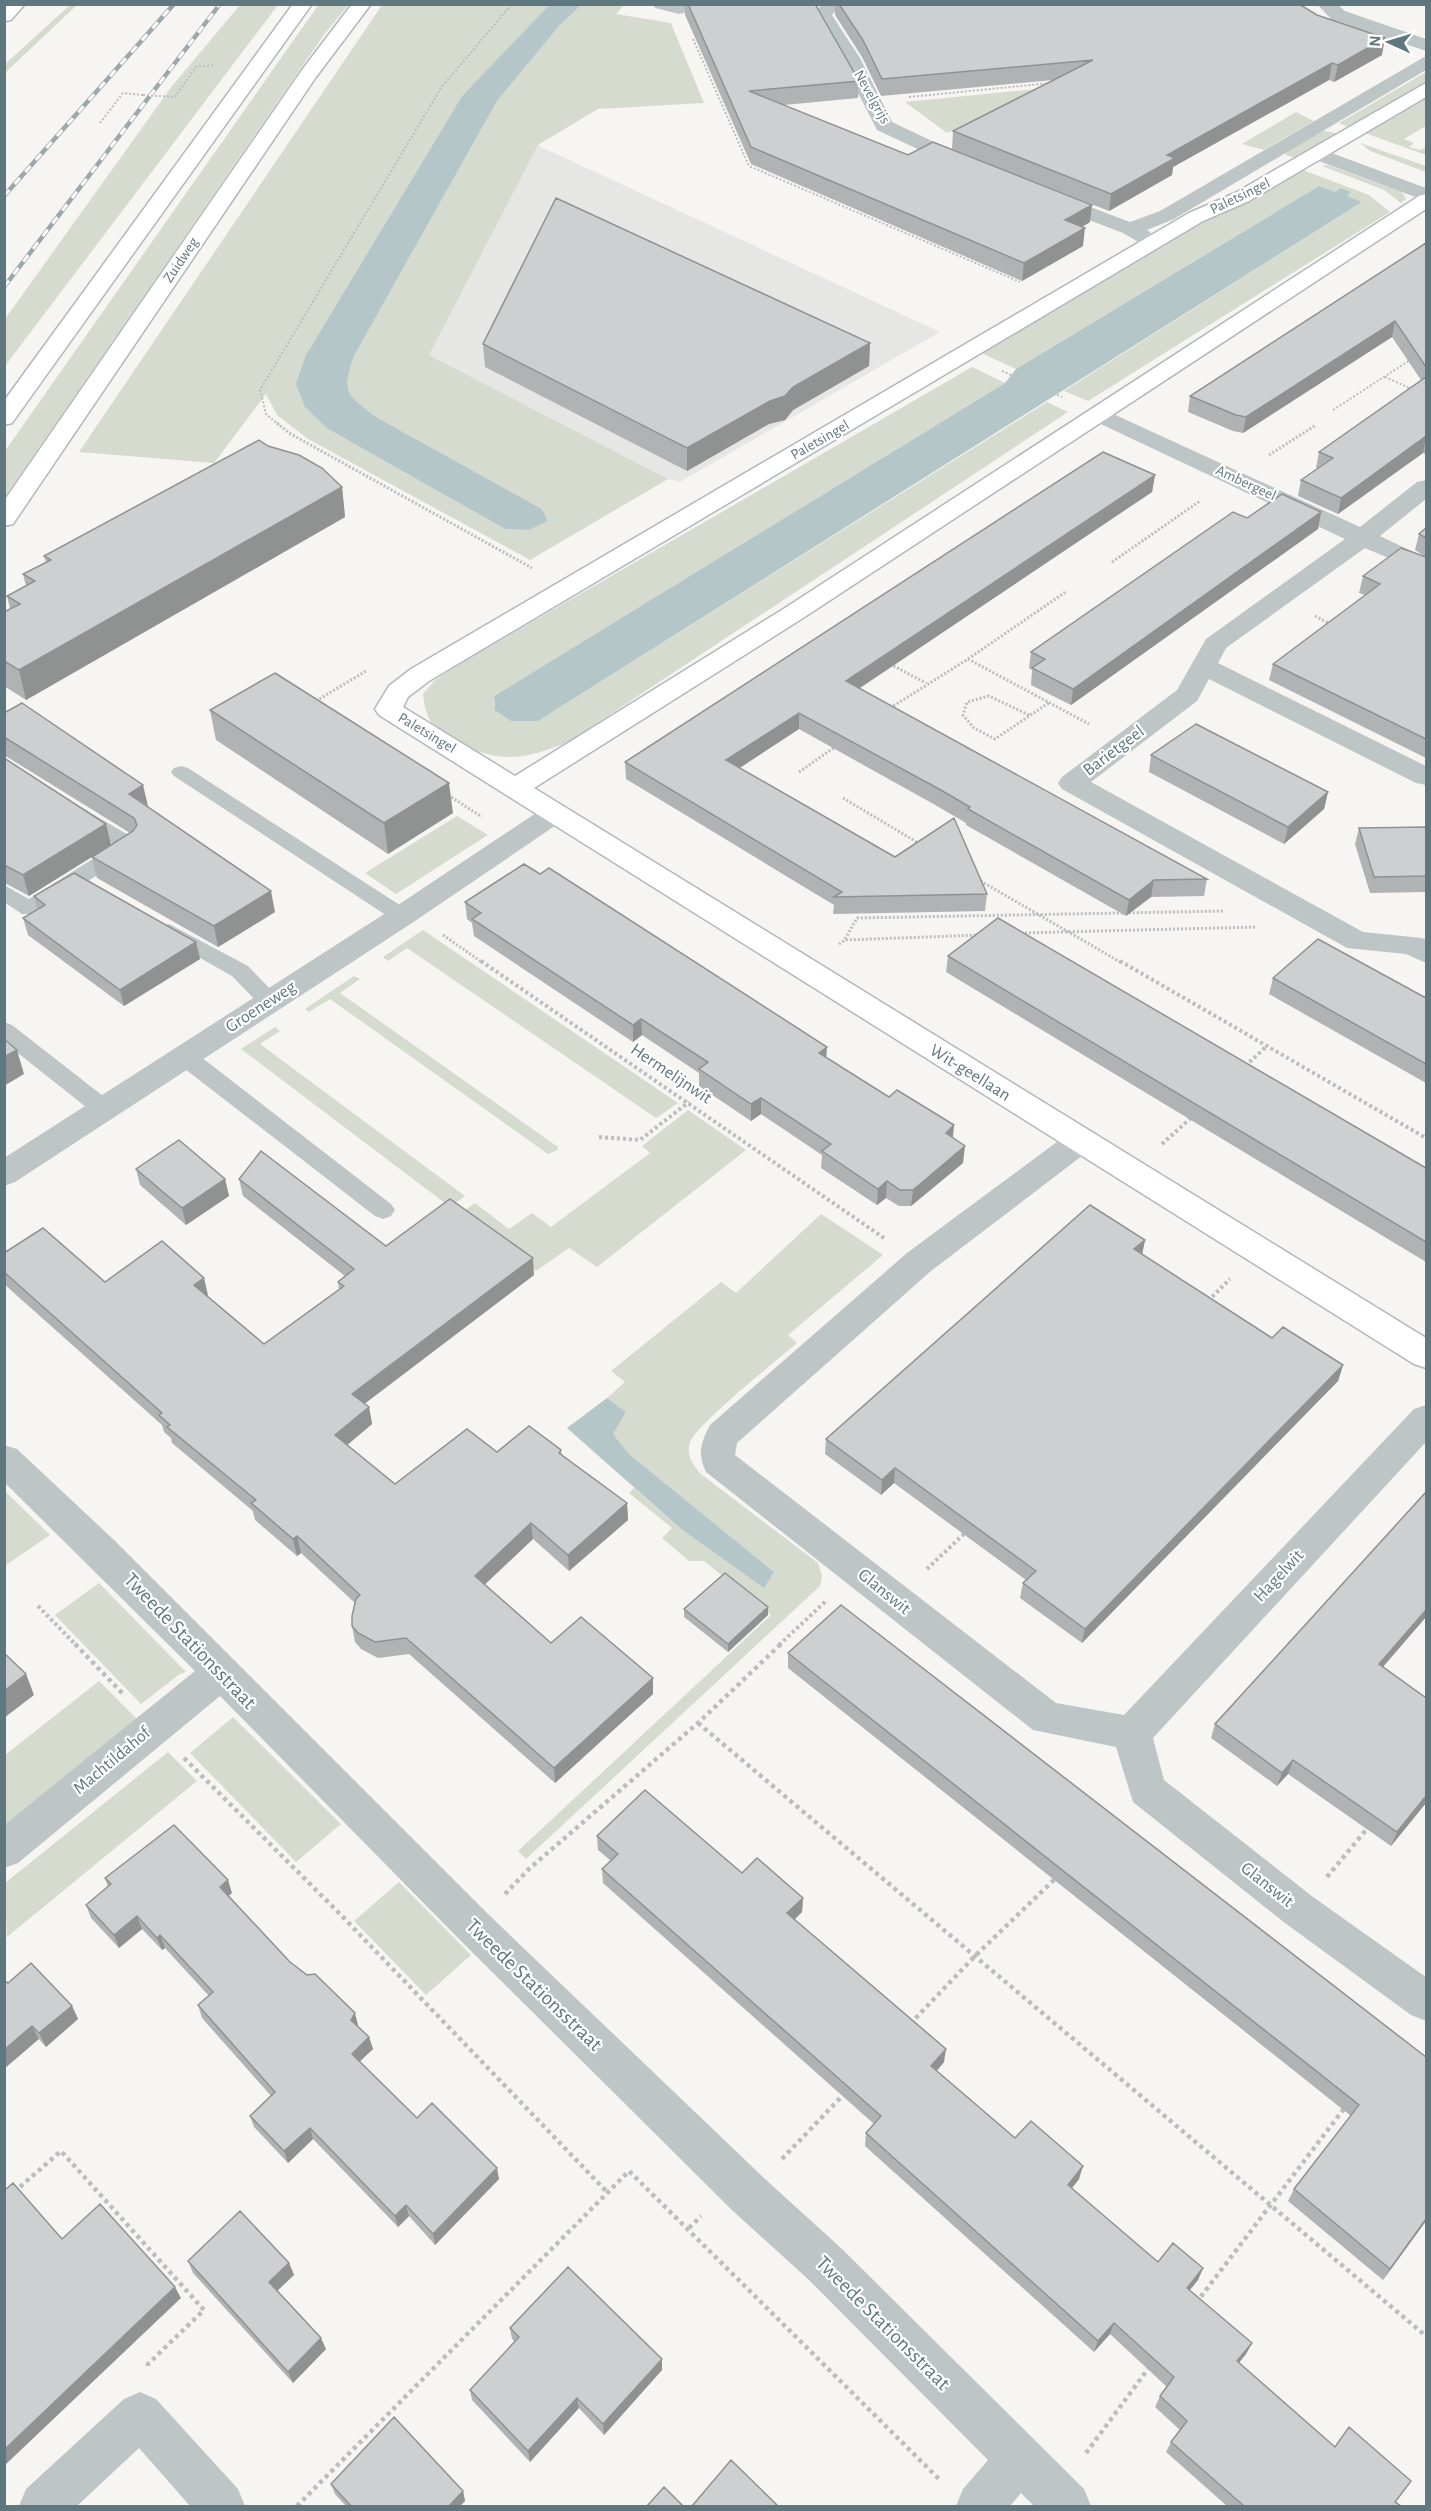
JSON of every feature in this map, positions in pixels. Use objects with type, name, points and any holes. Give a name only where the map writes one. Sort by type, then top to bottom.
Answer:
[{"type":"main road","points":[[4,16],[16,4]]},
{"type":"main road","points":[[4,418],[303,4]]},
{"type":"main road","name":"Zuidweg","points":[[4,519],[309,74],[362,4]]},
{"type":"main road","name":"Paletsingel","points":[[516,787],[388,709],[398,692],[420,675],[1196,217],[1242,197],[1426,89]]},
{"type":"main road","points":[[516,787],[794,613],[1426,200]]},
{"type":"main road","name":"Wit-geellaan","points":[[516,787],[806,971],[1426,1355]]},
{"type":"street","points":[[670,6],[701,4]]},
{"type":"street","points":[[1326,4],[1338,15],[1426,45]]},
{"type":"street","name":"Nevelgrijs","points":[[830,5],[822,14],[850,58],[885,126],[927,148],[982,171]]},
{"type":"street","name":"Paletsingel","points":[[1130,229],[1167,215],[1426,62]]},
{"type":"street","points":[[1327,148],[1426,177]]},
{"type":"street","points":[[1327,148],[1426,195]]},
{"type":"street","points":[[1035,193],[1130,229],[1155,243]]},
{"type":"street","name":"Ambergeel","points":[[1098,414],[1426,567]]},
{"type":"street","name":"Barietgeel","points":[[1422,948],[1358,941],[1281,901],[1072,783],[1188,695],[1205,668],[1215,644],[1362,538],[1426,486]]},
{"type":"street","points":[[1205,668],[1426,777]]},
{"type":"street","name":"Groeneweg","points":[[4,1174],[402,916],[555,813]]},
{"type":"street","name":"Glanswit","points":[[1080,1141],[920,1262],[722,1435],[717,1450],[719,1462],[1047,1718],[1132,1733],[1147,1790],[1299,1910],[1426,2001]]},
{"type":"street","name":"Hagelwit","points":[[1132,1733],[1426,1419]]},
{"type":"street","name":"Tweede Stationsstraat","points":[[4,1459],[101,1551],[474,1927],[749,2195],[825,2264],[1061,2500]]},
{"type":"street","name":"Machtildahof","points":[[4,1850],[220,1673]]},
{"type":"street","points":[[43,2506],[140,2415],[221,2506]]},
{"type":"street","points":[[962,2495],[1019,2459]]},
{"type":"lane","points":[[182,772],[402,916]]},
{"type":"lane","points":[[4,892],[29,909],[130,845],[62,801]]},
{"type":"lane","points":[[79,879],[99,891]]},
{"type":"lane","points":[[149,920],[240,972],[269,1001]]},
{"type":"lane","points":[[4,1030],[104,1109]]},
{"type":"lane","points":[[184,1056],[383,1210]]},
{"type":"path","points":[[512,4],[441,88],[260,390],[266,414],[289,433],[536,571]]},
{"type":"path","points":[[670,6],[749,166],[1020,282]]},
{"type":"path","points":[[100,123],[123,93],[175,97],[191,74]]},
{"type":"path","points":[[870,99],[1053,83]]},
{"type":"path","points":[[1333,410],[1418,356]]},
{"type":"path","points":[[1000,370],[1072,401]]},
{"type":"path","points":[[1384,377],[1416,391]]},
{"type":"path","points":[[887,711],[1067,591]]},
{"type":"path","points":[[1277,598],[1340,629]]},
{"type":"path","points":[[968,659],[1123,743]]},
{"type":"path","points":[[885,662],[926,683]]},
{"type":"path","points":[[1029,715],[989,696],[967,702],[963,715],[974,728],[995,739],[1051,702]]},
{"type":"path","points":[[799,772],[838,745]]},
{"type":"path","points":[[843,798],[925,848]]},
{"type":"path","points":[[976,878],[1065,932],[1426,1138]]},
{"type":"path","points":[[806,971],[845,940],[857,918],[1252,910],[1281,901]]},
{"type":"path","points":[[1018,933],[1251,929],[1281,901]]},
{"type":"path","name":"Hermelijnwit","points":[[402,916],[433,928],[920,1262]]},
{"type":"path","points":[[845,940],[984,935]]},
{"type":"path","points":[[1241,1070],[1267,1046]]},
{"type":"path","points":[[599,1137],[640,1140],[689,1102]]},
{"type":"path","points":[[1131,1173],[1199,1110]]},
{"type":"path","points":[[1207,1302],[1258,1252]]},
{"type":"path","points":[[894,1600],[969,1529]]},
{"type":"path","points":[[474,1927],[530,1868],[698,1723],[857,1570]]},
{"type":"path","points":[[38,1606],[154,1727],[341,1915],[607,2192]]},
{"type":"path","points":[[698,1723],[1426,2336]]},
{"type":"path","points":[[1299,1910],[1374,1820]]},
{"type":"path","points":[[902,2032],[975,1956],[1061,1873]]},
{"type":"path","points":[[688,2228],[718,2200],[749,2195],[854,2084]]},
{"type":"path","points":[[1194,2307],[1348,2104]]},
{"type":"path","points":[[4,2201],[61,2151],[204,2310],[148,2364],[140,2415]]},
{"type":"path","points":[[297,2506],[629,2171],[962,2495]]},
{"type":"path","points":[[1061,2500],[1152,2363]]},
{"type":"shaded area","points":[[319,4],[348,5],[323,36],[5,497],[5,451]]},
{"type":"shaded area","points":[[581,4],[624,5],[616,14],[671,23],[704,103],[598,109],[538,145],[429,355],[668,479],[530,560],[308,439],[277,415],[266,394],[214,463],[79,452],[382,5],[549,5],[462,96],[306,355],[328,429],[505,529],[529,530],[548,521],[542,509],[376,417],[358,403],[349,392],[348,378],[354,356],[497,101],[560,25]]},
{"type":"shaded area","points":[[70,5],[77,5],[5,73],[5,64]]},
{"type":"shaded area","points":[[240,5],[278,5],[5,366],[5,319],[172,86]]},
{"type":"shaded area","points":[[549,5],[581,5],[560,25],[497,101],[354,356],[348,378],[349,392],[358,403],[376,417],[542,509],[548,521],[529,530],[505,529],[328,429],[305,407],[296,384],[306,355],[462,96]]},
{"type":"shaded area","points":[[1426,72],[1426,83],[1350,128],[1339,123]]},
{"type":"shaded area","points":[[1037,89],[947,133],[905,102]]},
{"type":"shaded area","points":[[1426,97],[1426,126],[1404,139],[1414,143],[1409,147],[1420,150],[1426,147],[1426,155],[1365,133]]},
{"type":"shaded area","points":[[1296,112],[1314,121],[1264,150],[1242,144]]},
{"type":"shaded area","points":[[1321,130],[1340,134],[1298,159],[1286,155],[1285,152]]},
{"type":"shaded area","points":[[1360,143],[1426,166],[1426,172],[1370,151]]},
{"type":"shaded area","points":[[537,145],[940,332],[680,482],[668,479],[429,355]]},
{"type":"shaded area","points":[[1328,165],[1402,192],[1406,199],[1401,203],[1384,190],[1322,166]]},
{"type":"shaded area","points":[[1303,170],[1369,195],[1390,212],[1088,401],[1064,391],[1362,202],[1346,196],[1351,193],[1335,192],[1319,186],[1016,369],[981,353],[1200,223],[1253,200]]},
{"type":"shaded area","points":[[1319,186],[1335,192],[1341,188],[1351,192],[1347,196],[1362,202],[538,721],[511,721],[495,710],[494,696],[1005,383],[1016,369]]},
{"type":"shaded area","points":[[972,367],[1005,383],[494,696],[494,706],[538,721],[1047,402],[1068,412],[570,741],[526,755],[499,756],[485,754],[471,748],[447,735],[432,723],[426,711],[423,694],[434,681],[456,666]]},
{"type":"shaded area","points":[[457,816],[488,835],[396,894],[365,873]]},
{"type":"shaded area","points":[[423,930],[678,1103],[656,1118],[407,948],[388,961],[383,957]]},
{"type":"shaded area","points":[[354,976],[360,979],[340,993],[558,1147],[558,1150],[548,1154],[330,999],[309,1012],[305,1009]]},
{"type":"shaded area","points":[[275,1027],[280,1031],[260,1044],[465,1196],[450,1207],[241,1049]]},
{"type":"shaded area","points":[[688,1110],[746,1150],[597,1267],[569,1248],[536,1271],[460,1214],[475,1203],[509,1229],[532,1213],[551,1227],[650,1153],[642,1146]]},
{"type":"shaded area","points":[[821,1214],[883,1255],[788,1335],[797,1343],[706,1422],[690,1442],[689,1451],[693,1464],[702,1475],[818,1563],[822,1576],[820,1586],[526,1859],[518,1851],[771,1615],[704,1561],[689,1561],[662,1538],[672,1528],[629,1493],[634,1488],[680,1528],[774,1572],[629,1454],[613,1434],[626,1412],[607,1398],[625,1382],[611,1371],[721,1282],[736,1293]]},
{"type":"shaded area","points":[[607,1398],[626,1412],[613,1434],[629,1454],[774,1572],[764,1588],[680,1528],[567,1428]]},
{"type":"shaded area","points":[[4,1490],[50,1535],[6,1565],[4,1564]]},
{"type":"shaded area","points":[[99,1583],[186,1672],[180,1674],[141,1704],[55,1615]]},
{"type":"shaded area","points":[[99,1681],[137,1719],[5,1824],[5,1755]]},
{"type":"shaded area","points":[[233,1717],[341,1824],[296,1862],[190,1753]]},
{"type":"shaded area","points":[[168,1752],[197,1781],[7,1937],[5,1883]]},
{"type":"shaded area","points":[[399,1882],[471,1955],[426,1995],[354,1921]]},
{"type":"building","points":[[688,4],[815,4],[859,81],[749,91],[908,155],[933,142],[1092,205],[1065,220],[1085,228],[1024,263],[751,147]]},
{"type":"building","points":[[839,4],[1299,4],[1317,15],[1385,38],[1338,65],[1332,63],[1167,155],[1175,158],[1111,194],[953,131],[1093,60],[882,79],[863,40]]},
{"type":"building","points":[[556,198],[870,343],[793,387],[785,396],[770,401],[687,448],[483,344]]},
{"type":"building","points":[[1426,243],[1426,367],[1395,321],[1246,417],[1190,396]]},
{"type":"building","points":[[1426,377],[1426,436],[1341,498],[1301,480],[1333,458],[1319,452]]},
{"type":"building","points":[[259,440],[268,446],[299,455],[322,468],[342,487],[19,670],[4,661],[4,612],[20,604],[7,596],[35,581],[23,574],[51,560],[44,556]]},
{"type":"building","points":[[1103,452],[1155,475],[846,681],[1207,879],[1154,880],[1129,900],[968,809],[970,807],[939,789],[799,713],[726,760],[895,857],[954,818],[987,894],[834,897],[842,892],[625,762]]},
{"type":"building","points":[[1282,494],[1321,512],[1073,689],[1032,668],[1045,659],[1031,652],[1233,512],[1247,518]]},
{"type":"building","points":[[1426,528],[1426,538],[1419,534]]},
{"type":"building","points":[[1401,548],[1426,557],[1426,739],[1273,664],[1380,584],[1363,576]]},
{"type":"building","points":[[275,673],[449,783],[384,823],[210,710]]},
{"type":"building","points":[[22,703],[143,785],[129,794],[271,891],[214,926],[92,857],[133,831],[137,825],[134,818],[4,737],[4,713]]},
{"type":"building","points":[[1196,724],[1328,792],[1288,827],[1151,755]]},
{"type":"building","points":[[4,758],[106,824],[23,875],[4,865]]},
{"type":"building","points":[[1426,827],[1426,876],[1374,877],[1359,828]]},
{"type":"building","points":[[524,864],[540,874],[549,868],[827,1047],[819,1053],[889,1097],[897,1090],[954,1125],[946,1133],[965,1146],[913,1190],[900,1190],[887,1181],[878,1189],[822,1151],[831,1144],[761,1098],[751,1104],[699,1069],[708,1062],[641,1019],[633,1025],[472,919],[481,913],[465,902]]},
{"type":"building","points":[[74,873],[196,942],[120,990],[23,918],[45,905],[34,896]]},
{"type":"building","points":[[998,918],[1426,1168],[1426,1242],[948,956]]},
{"type":"building","points":[[1318,939],[1426,998],[1426,1064],[1273,978]]},
{"type":"building","points":[[4,1039],[17,1050],[4,1057]]},
{"type":"building","points":[[179,1140],[225,1179],[182,1208],[136,1169]]},
{"type":"building","points":[[261,1151],[386,1246],[450,1199],[533,1258],[352,1394],[369,1407],[335,1435],[395,1484],[467,1429],[497,1452],[529,1426],[561,1450],[559,1453],[627,1503],[568,1555],[531,1523],[475,1576],[551,1643],[581,1617],[653,1678],[554,1768],[406,1638],[375,1642],[358,1633],[352,1626],[352,1616],[356,1599],[360,1595],[297,1536],[293,1539],[251,1503],[256,1500],[167,1427],[170,1425],[159,1415],[162,1413],[4,1272],[4,1253],[43,1228],[105,1282],[162,1241],[204,1278],[194,1285],[264,1344],[344,1286],[338,1282],[354,1269],[239,1179]]},
{"type":"building","points":[[1090,1205],[1145,1240],[1134,1249],[1272,1338],[1283,1327],[1343,1365],[1085,1629],[1023,1583],[1036,1571],[895,1468],[882,1480],[826,1439]]},
{"type":"building","points":[[1426,1492],[1426,1610],[1379,1664],[1426,1698],[1426,1796],[1397,1832],[1293,1760],[1282,1773],[1215,1724]]},
{"type":"building","points":[[725,1573],[768,1607],[728,1644],[684,1609]]},
{"type":"building","points":[[841,1605],[1426,2057],[1426,2219],[1390,2269],[1294,2189],[1359,2105],[788,1653]]},
{"type":"building","points":[[4,1653],[26,1674],[4,1691]]},
{"type":"building","points":[[645,1790],[742,1873],[757,1858],[803,1898],[787,1913],[946,2049],[931,2066],[1015,2138],[1031,2121],[1083,2166],[1068,2185],[1158,2262],[1173,2243],[1203,2268],[1187,2288],[1252,2343],[1237,2361],[1335,2447],[1349,2427],[1411,2481],[1395,2502],[1401,2506],[1244,2506],[1171,2442],[1187,2421],[1160,2396],[1174,2377],[1114,2323],[1098,2341],[866,2133],[881,2116],[602,1869],[618,1854],[597,1836]]},
{"type":"building","points":[[174,1825],[228,1880],[220,1887],[290,1962],[307,1975],[315,1974],[355,2013],[351,2020],[369,2037],[352,2054],[417,2118],[432,2103],[497,2168],[433,2234],[406,2205],[395,2216],[310,2128],[284,2151],[250,2116],[275,2092],[198,2005],[213,1992],[160,1935],[157,1938],[137,1916],[114,1935],[86,1905],[111,1884],[105,1878]]},
{"type":"building","points":[[31,1963],[72,2006],[39,2033],[32,2026],[4,2050],[4,1980],[8,1983]]},
{"type":"building","points":[[13,2183],[62,2239],[100,2204],[175,2287],[4,2450],[4,2189]]},
{"type":"building","points":[[240,2211],[289,2263],[269,2282],[321,2338],[288,2372],[188,2261]]},
{"type":"building","points":[[568,2267],[662,2359],[603,2424],[577,2398],[528,2451],[470,2390],[519,2337],[510,2328]]},
{"type":"building","points":[[394,2417],[463,2491],[449,2506],[351,2506],[331,2484]]},
{"type":"building","points":[[731,2460],[778,2506],[692,2506]]},
{"type":"building","points":[[664,2487],[683,2506],[647,2506]]},
{"type":"railway","points":[[4,196],[174,4]]},
{"type":"railway","points":[[4,287],[220,4]]}]
